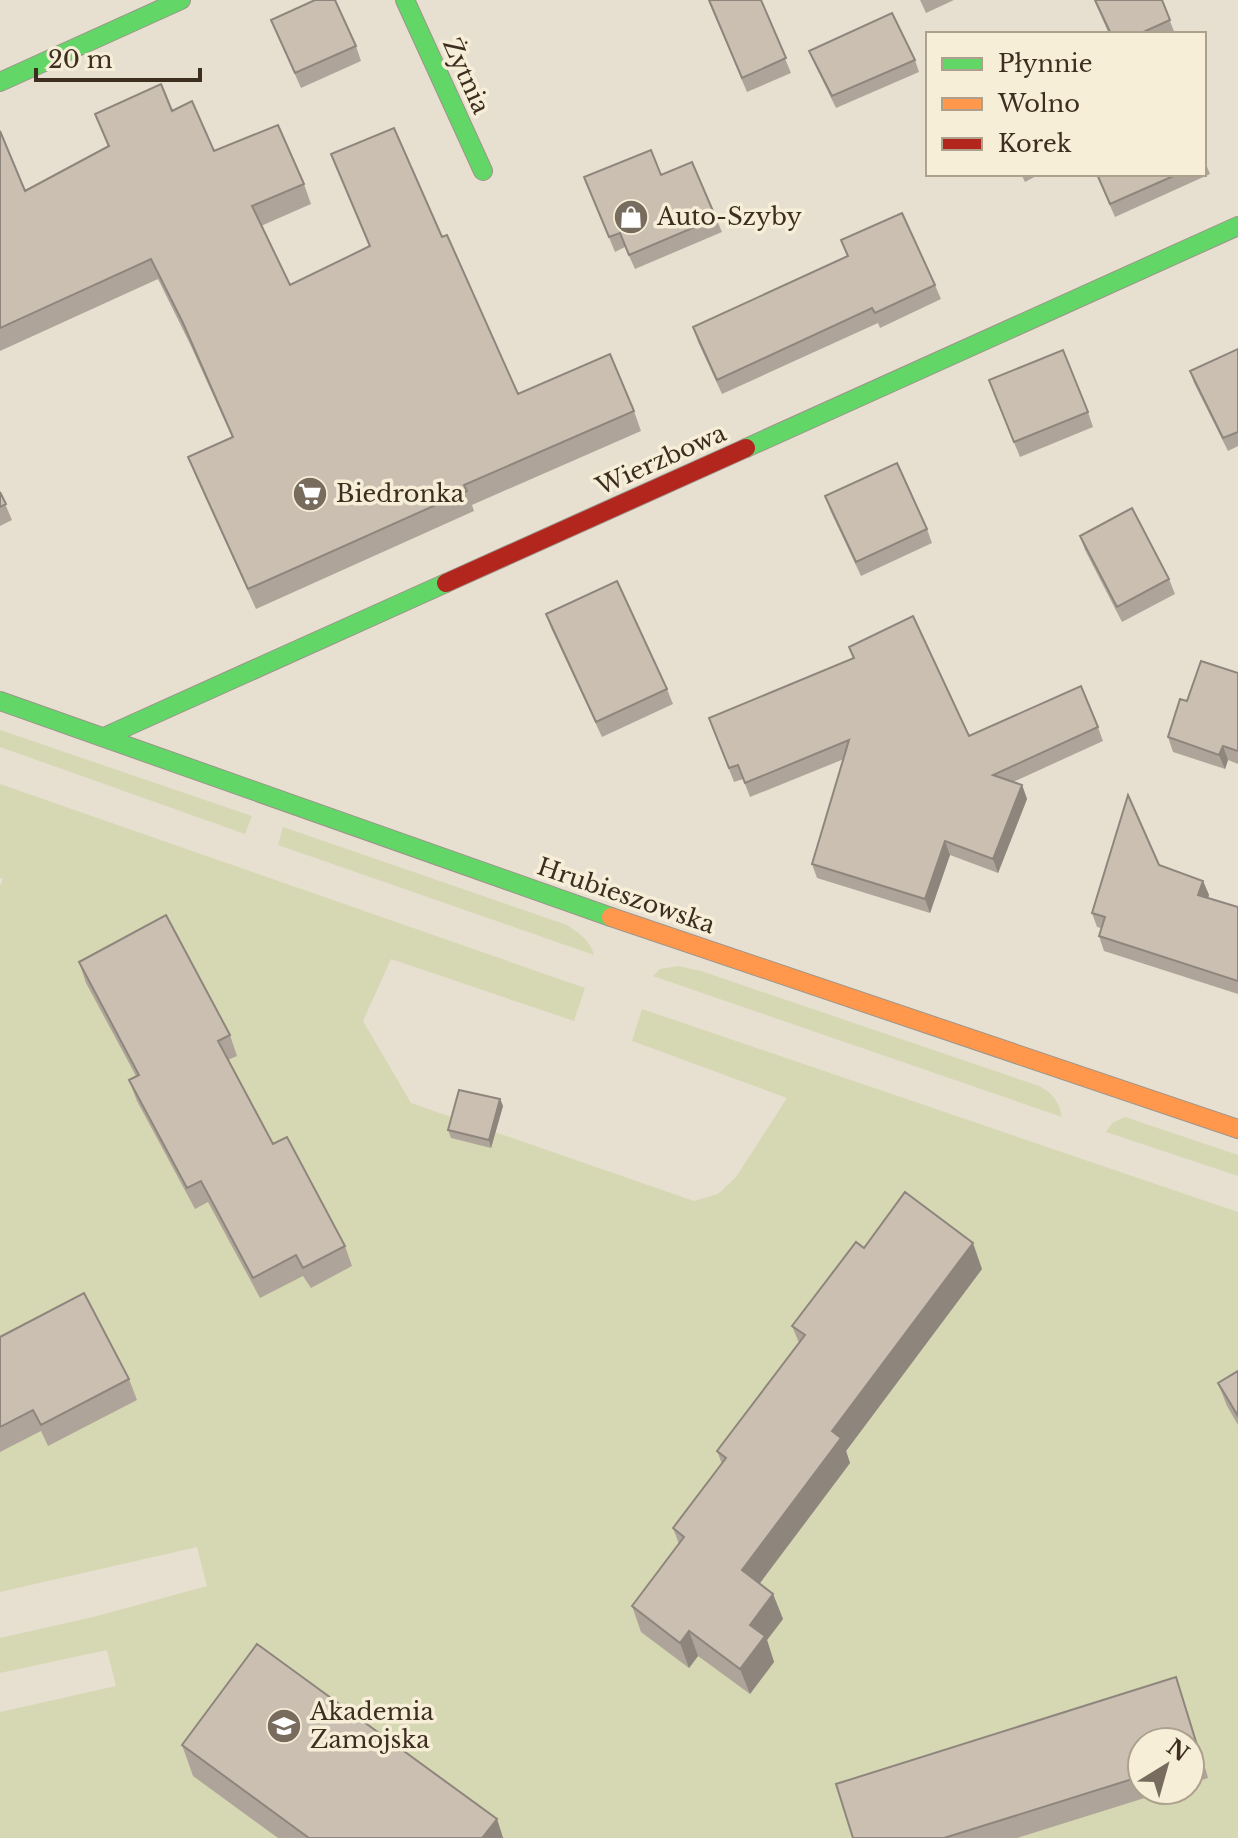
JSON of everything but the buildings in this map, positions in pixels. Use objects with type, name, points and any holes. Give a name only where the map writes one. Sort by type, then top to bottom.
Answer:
[{"type":"street","points":[[0,82],[181,0]]},
{"type":"street","name":"Żytnia","points":[[405,0],[483,171]]},
{"type":"street","name":"Wierzbowa","points":[[104,737],[1238,226]]},
{"type":"street","name":"Hrubieszowska","points":[[0,701],[643,928],[1238,1129]]},
{"type":"green space","points":[[0,730],[252,816],[245,834],[0,747]]},
{"type":"green space","points":[[0,784],[585,988],[574,1021],[391,959],[363,1021],[411,1103],[694,1201],[718,1194],[736,1177],[787,1098],[632,1041],[642,1009],[1238,1212],[1238,1838],[0,1838],[0,1712],[116,1686],[107,1650],[0,1673],[0,1638],[207,1586],[197,1547],[0,1592],[0,886],[3,879],[0,878]]},
{"type":"green space","points":[[283,827],[567,925],[587,941],[594,955],[278,845]]},
{"type":"green space","points":[[678,966],[701,971],[1039,1086],[1055,1098],[1062,1117],[653,976],[660,969]]},
{"type":"green space","points":[[1125,1117],[1238,1155],[1238,1176],[1106,1132],[1112,1123]]},
{"type":"traffic: fast","points":[[0,82],[181,0]]},
{"type":"traffic: fast","points":[[405,0],[483,171]]},
{"type":"traffic: fast","points":[[746,448],[1238,226]]},
{"type":"traffic: fast","points":[[104,737],[446,583]]},
{"type":"traffic: fast","points":[[0,701],[611,917]]},
{"type":"traffic: slow","points":[[611,917],[1238,1129]]},
{"type":"traffic: jam","points":[[446,583],[746,448]]},
{"type":"place","name":"Auto-Szyby","points":[[631,217]]},
{"type":"place","name":"Biedronka","points":[[310,494]]},
{"type":"place","name":"Akademia Zamojska","points":[[284,1726]]}]
